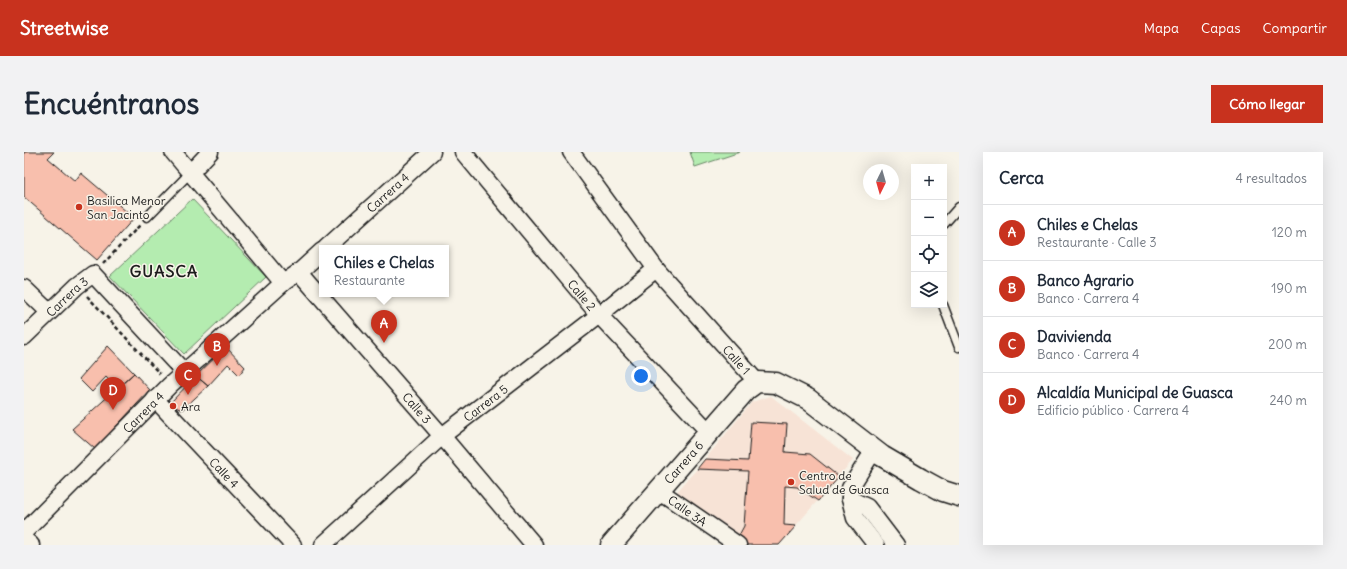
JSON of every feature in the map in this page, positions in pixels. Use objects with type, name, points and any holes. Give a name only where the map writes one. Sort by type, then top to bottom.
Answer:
[{"type":"street","points":[[173,152],[283,283]]},
{"type":"street","points":[[190,173],[210,152]]},
{"type":"street","name":"Carrera 4","points":[[329,245],[432,152]]},
{"type":"street","name":"Calle 2","points":[[463,152],[599,315],[709,432]]},
{"type":"street","name":"Calle 1","points":[[571,152],[656,269],[757,382],[776,383],[808,399],[874,450],[943,491],[959,496]]},
{"type":"street","name":"Carrera 4","points":[[24,532],[170,384],[283,283],[319,254]]},
{"type":"street","name":"Carrera 5","points":[[323,545],[442,436],[656,269]]},
{"type":"street","name":"Calle 3","points":[[298,272],[319,296]]},
{"type":"street","points":[[93,274],[184,372]]},
{"type":"street","name":"Carrera 3","points":[[24,337],[49,312],[93,274]]},
{"type":"street","points":[[24,288],[49,312]]},
{"type":"street","name":"Calle 3","points":[[320,297],[442,436],[534,545]]},
{"type":"street","name":"Carrera 6","points":[[611,545],[746,390],[757,382]]},
{"type":"street","name":"Calle 4","points":[[155,399],[294,545]]},
{"type":"street","points":[[874,450],[850,488],[850,499],[855,518],[876,545]]},
{"type":"street","name":"Calle 3A","points":[[658,490],[738,545]]},
{"type":"street","points":[[850,499],[867,507],[896,545]]},
{"type":"street","points":[[24,539],[31,545]]},
{"type":"lane","points":[[147,217],[190,173]]},
{"type":"lane","points":[[947,221],[959,207]]},
{"type":"lane","points":[[944,308],[959,347]]},
{"type":"path","points":[[93,274],[147,217]]},
{"type":"path","points":[[78,286],[170,384]]},
{"type":"shaded area","points":[[771,396],[853,460],[779,545],[746,545],[675,494],[752,402]]},
{"type":"green space","points":[[690,152],[740,152],[695,167]]},
{"type":"green space","points":[[192,199],[266,277],[184,354],[110,276]]},
{"type":"building","name":"Basilica Menor San Jacinto","points":[[24,152],[54,152],[48,158],[75,181],[81,173],[134,218],[97,260],[24,197]]},
{"type":"building","points":[[108,346],[134,373],[117,389],[106,377],[92,392],[79,379]]},
{"type":"building","points":[[226,347],[245,367],[239,375],[228,364],[208,386],[196,376]]},
{"type":"building","points":[[134,373],[150,390],[95,449],[72,429]]},
{"type":"building","points":[[196,376],[208,386],[182,410],[169,404]]},
{"type":"building","name":"Centro de Salud de Guasca","points":[[751,422],[787,424],[785,452],[810,454],[839,477],[818,501],[797,487],[785,486],[784,525],[796,526],[779,545],[746,545],[737,539],[744,526],[748,471],[697,469],[705,459],[748,461]]},
{"type":"place","name":"Basilica Menor San Jacinto","points":[[79,207]]},
{"type":"place","name":"Chiles e Chelas","points":[[384,343]]},
{"type":"place","name":"Banco Agrario","points":[[217,366]]},
{"type":"place","name":"Davivienda","points":[[188,395]]},
{"type":"place","name":"Ara","points":[[173,406]]},
{"type":"place","name":"Alcaldía Municipal de Guasca","points":[[113,410]]},
{"type":"place","name":"Centro de Salud de Guasca","points":[[791,482]]},
{"type":"district","name":"GUASCA","points":[[164,271]]}]
